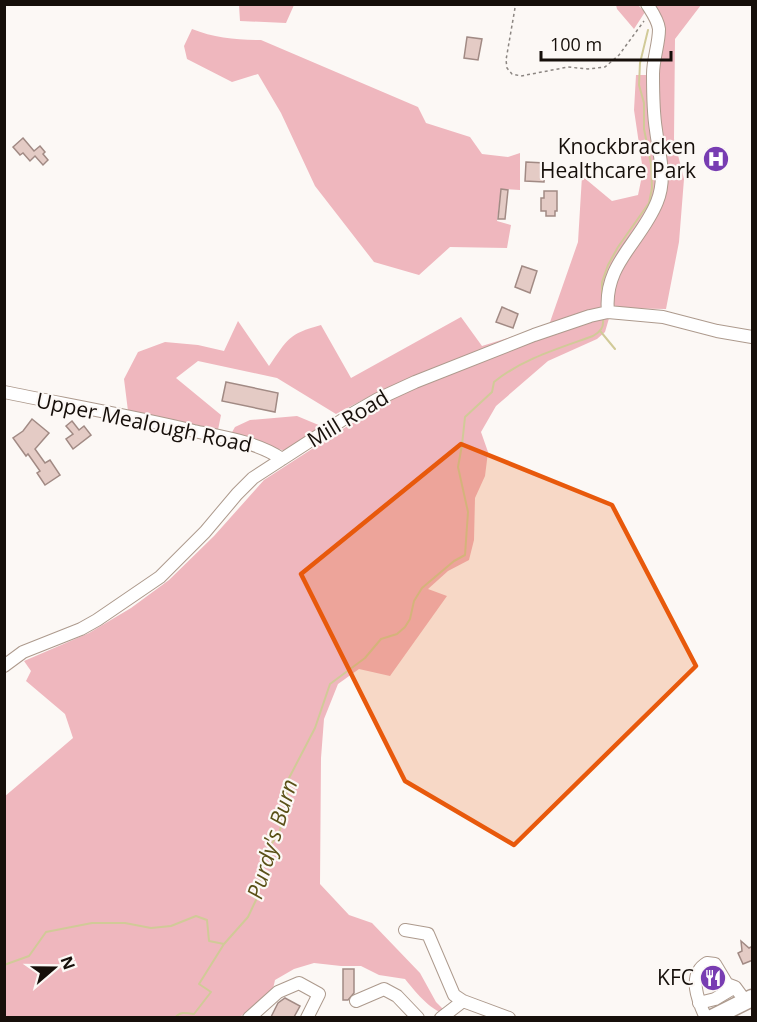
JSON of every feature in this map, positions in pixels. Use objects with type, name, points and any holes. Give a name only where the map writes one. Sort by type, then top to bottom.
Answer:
[{"type":"highway","points":[[712,1017],[749,1000]]},
{"type":"street","points":[[608,312],[608,293],[613,275],[625,251],[651,214],[663,182],[655,128],[653,72],[659,29],[658,22],[649,8]]},
{"type":"street","name":"Mill Road","points":[[4,666],[23,652],[81,629],[97,620],[160,577],[254,478],[350,415],[396,390],[487,352],[590,316],[608,312],[663,317],[717,331],[753,337]]},
{"type":"street","name":"Upper Mealough Road","points":[[4,392],[114,412],[220,437],[264,449],[282,459]]},
{"type":"street","points":[[405,930],[428,934],[454,995],[450,1010],[508,1017]]},
{"type":"street","points":[[706,1017],[699,1003],[696,977],[707,963],[715,964],[727,984],[735,987],[749,1000]]},
{"type":"street","points":[[249,1017],[278,992],[299,983],[319,994],[307,1017]]},
{"type":"street","points":[[699,1003],[715,999],[735,987]]},
{"type":"street","points":[[356,1000],[384,989],[398,996],[418,1017]]},
{"type":"path","points":[[515,8],[506,60],[507,69],[512,74],[521,76],[568,67],[588,69],[604,67],[619,54],[649,8]]},
{"type":"highlighted area","points":[[461,444],[612,505],[696,666],[514,845],[405,781],[301,574]]},
{"type":"shaded area","points":[[239,4],[294,5],[286,23],[240,21]]},
{"type":"shaded area","points":[[616,5],[638,5],[645,12],[634,29],[617,9]]},
{"type":"shaded area","points":[[649,5],[701,5],[675,39],[674,139],[684,179],[679,242],[666,309],[612,308],[605,332],[597,339],[548,361],[496,406],[481,432],[488,452],[485,476],[475,498],[474,540],[469,560],[448,571],[428,589],[447,596],[390,676],[359,669],[338,684],[324,719],[321,758],[320,884],[349,915],[372,923],[420,973],[436,1002],[451,1017],[420,997],[405,979],[379,975],[361,966],[314,963],[294,969],[275,980],[273,989],[240,1017],[5,1017],[4,797],[73,738],[65,714],[26,681],[31,671],[24,661],[89,633],[131,608],[169,580],[214,536],[264,480],[383,403],[448,372],[438,366],[376,393],[336,414],[277,378],[198,361],[176,378],[221,415],[218,430],[231,434],[235,427],[250,420],[297,416],[321,426],[286,451],[128,411],[124,379],[138,352],[165,342],[198,345],[224,351],[238,321],[269,366],[280,349],[295,335],[321,325],[351,378],[461,317],[482,346],[549,325],[578,242],[582,176],[612,201],[638,195],[643,171],[634,110],[636,75],[648,75],[664,194],[654,87],[661,38]]},
{"type":"shaded area","points":[[192,29],[226,38],[261,40],[418,107],[426,123],[470,137],[482,154],[508,157],[520,153],[520,190],[501,189],[497,221],[511,225],[507,248],[450,247],[419,275],[374,262],[315,186],[281,113],[258,74],[232,82],[187,59],[184,46]]},
{"type":"building","points":[[467,37],[482,39],[478,60],[464,58]]},
{"type":"building","points":[[23,138],[34,151],[40,146],[45,152],[43,154],[48,160],[43,165],[35,156],[30,161],[13,147]]},
{"type":"building","points":[[526,162],[545,163],[544,182],[525,181]]},
{"type":"building","points":[[501,189],[508,190],[505,219],[498,219]]},
{"type":"building","points":[[544,191],[557,191],[555,216],[546,216],[546,211],[541,211],[541,198],[544,198]]},
{"type":"building","points":[[522,266],[537,271],[530,293],[515,287]]},
{"type":"building","points":[[502,307],[518,314],[513,328],[496,322]]},
{"type":"building","points":[[226,382],[278,393],[275,412],[222,401]]},
{"type":"building","points":[[32,419],[49,433],[35,449],[45,463],[50,460],[60,475],[45,485],[37,473],[40,471],[13,438],[23,431]]},
{"type":"building","points":[[72,421],[79,430],[84,426],[91,435],[73,449],[66,439],[73,434],[66,426]]},
{"type":"building","points":[[741,941],[749,948],[753,946],[753,960],[743,964],[738,953],[742,951]]},
{"type":"building","points":[[343,969],[354,969],[354,993],[348,1000],[343,1000]]},
{"type":"building","points":[[285,998],[300,1006],[294,1017],[271,1017],[278,1003]]},
{"type":"waterway","name":"Purdy's Burn","points":[[602,310],[602,282],[608,265],[649,203],[652,188],[651,164],[644,129],[644,103],[639,85],[640,63],[648,30]]},
{"type":"waterway","name":"Purdy's Burn","points":[[175,1018],[181,1013],[194,1014],[211,992],[199,984],[224,944],[248,917],[256,900],[265,855],[280,830],[286,806],[288,780],[315,728],[330,684],[365,658],[381,639],[397,634],[405,627],[410,619],[414,601],[422,588],[454,561],[465,555],[468,512],[458,467],[465,417],[492,392],[494,382],[505,374],[542,355],[593,336],[601,329],[603,319]]},
{"type":"waterway","points":[[601,332],[615,349]]},
{"type":"waterway","points":[[4,965],[29,956],[46,932],[92,923],[125,923],[151,928],[171,926],[196,916],[207,920],[209,941],[224,944]]},
{"type":"place","name":"Knockbracken Healthcare Park","points":[[716,159]]},
{"type":"place","name":"KFC","points":[[713,978]]}]
